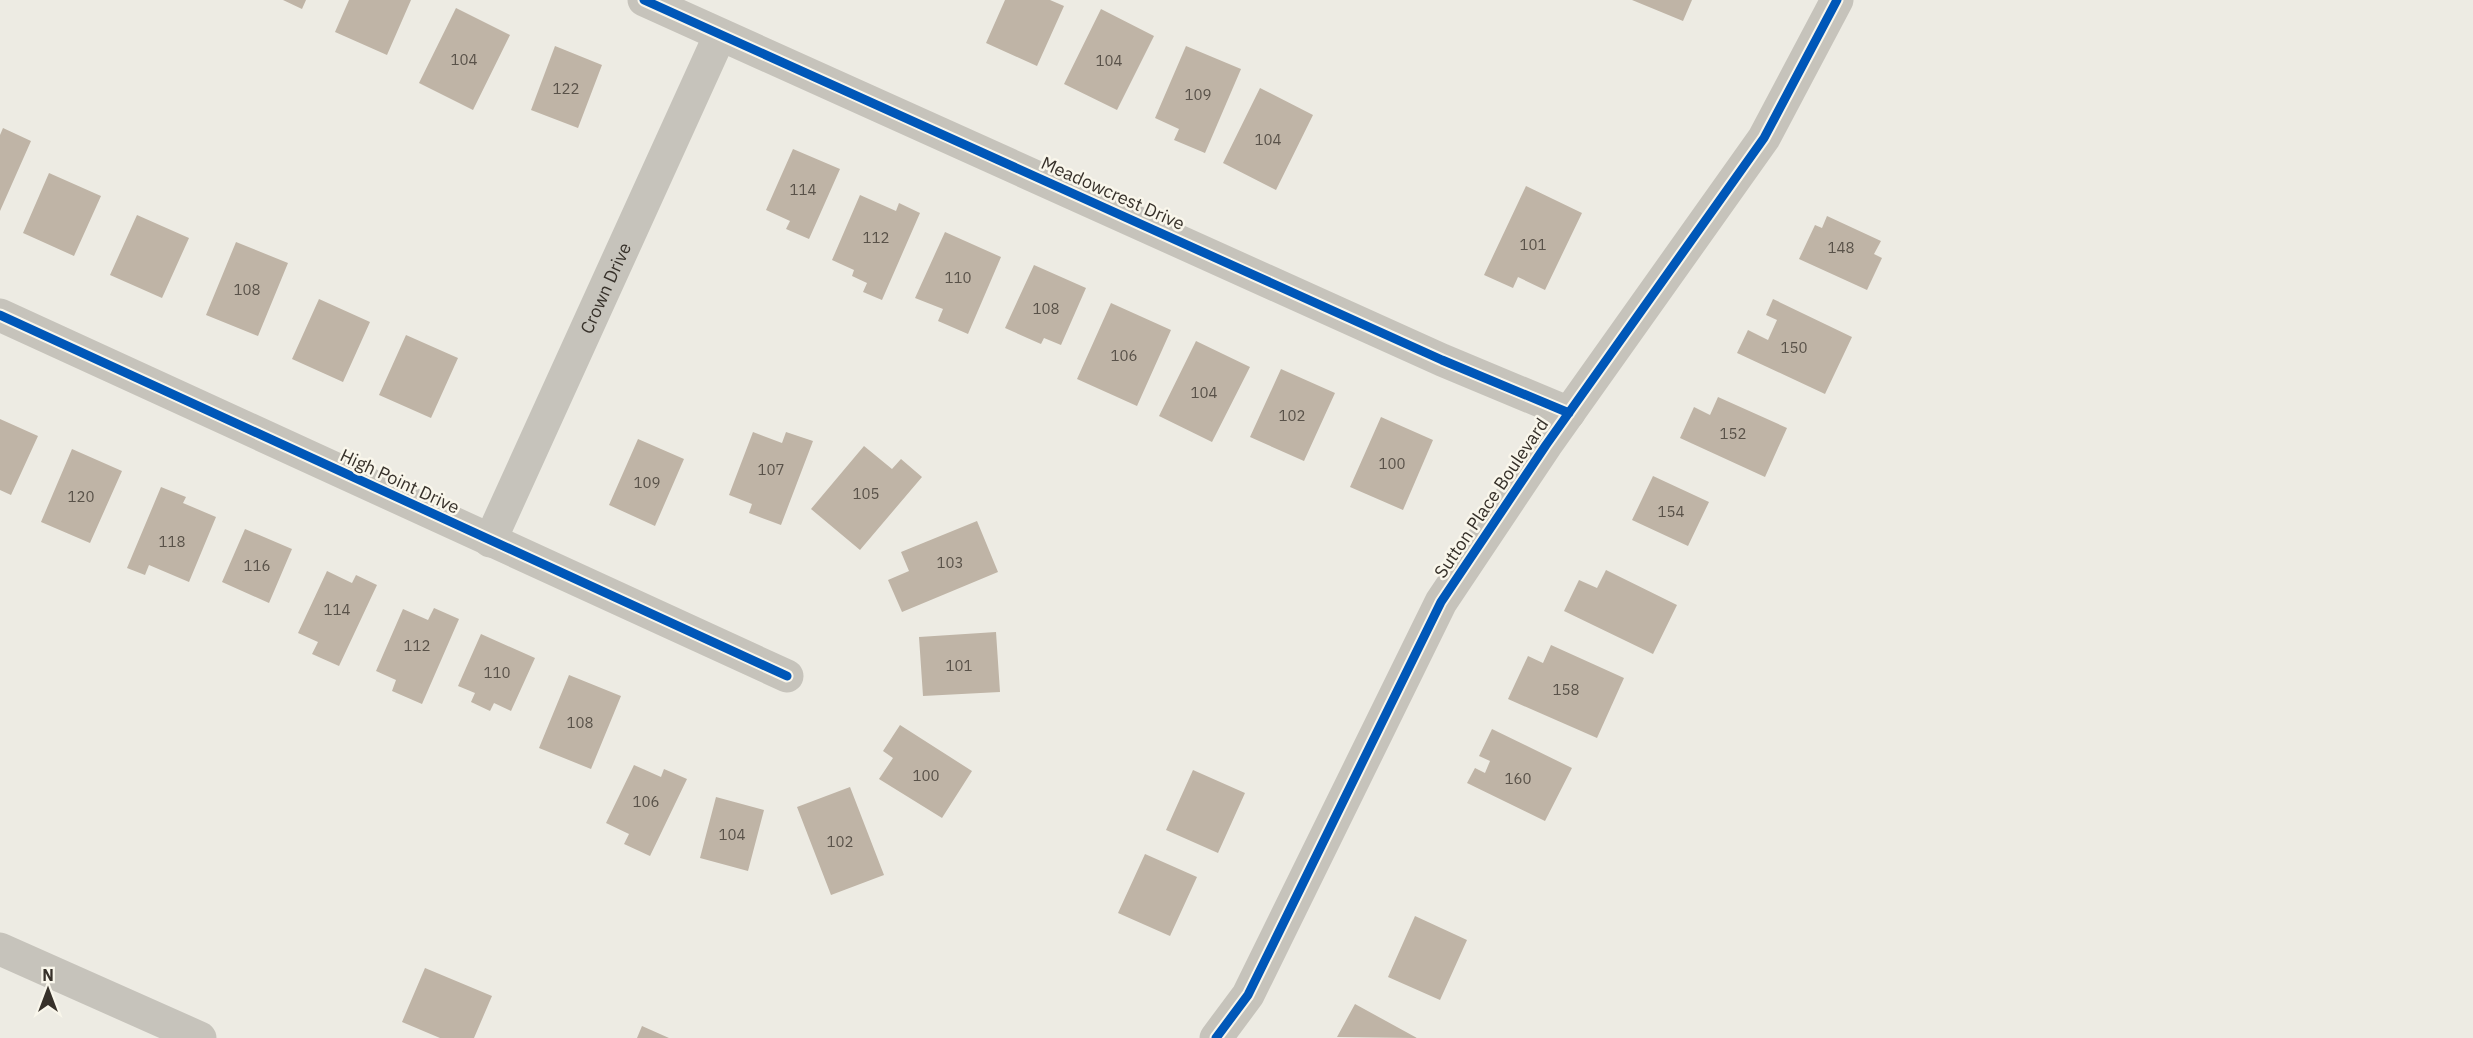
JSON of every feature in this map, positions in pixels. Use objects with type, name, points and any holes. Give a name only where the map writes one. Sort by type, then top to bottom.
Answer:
[{"type":"street","name":"Meadowcrest Drive","points":[[644,0],[1431,355],[1569,413]]},
{"type":"street","name":"Sutton Place Boulevard","points":[[1216,1038],[1248,995],[1441,602],[1569,413],[1764,138],[1836,0]]},
{"type":"street","name":"Crown Drive","points":[[490,541],[720,35]]},
{"type":"street","name":"High Point Drive","points":[[0,315],[787,676]]},
{"type":"street","points":[[0,949],[200,1038]]},
{"type":"building","points":[[283,0],[306,0],[302,9]]},
{"type":"building","points":[[349,0],[411,0],[387,55],[335,32]]},
{"type":"building","points":[[1005,0],[1050,0],[1064,6],[1037,66],[986,43]]},
{"type":"building","points":[[1632,0],[1692,0],[1683,21]]},
{"type":"building","points":[[456,8],[510,35],[473,110],[419,83]]},
{"type":"building","points":[[1101,9],[1154,36],[1117,110],[1064,84]]},
{"type":"building","points":[[555,46],[602,65],[578,128],[531,110]]},
{"type":"building","points":[[1186,46],[1241,69],[1205,153],[1174,140],[1179,129],[1155,118]]},
{"type":"building","points":[[1260,88],[1313,115],[1276,190],[1223,163]]},
{"type":"building","points":[[3,128],[31,141],[0,211],[0,135]]},
{"type":"building","points":[[793,149],[840,169],[809,239],[786,229],[790,221],[766,210]]},
{"type":"building","points":[[49,173],[101,196],[74,256],[23,233]]},
{"type":"building","points":[[1526,186],[1582,213],[1545,290],[1518,277],[1513,288],[1484,275]]},
{"type":"building","points":[[860,195],[896,211],[899,203],[920,213],[882,300],[863,292],[867,283],[852,276],[854,270],[832,260]]},
{"type":"building","points":[[137,215],[189,238],[162,298],[110,275]]},
{"type":"building","points":[[1827,216],[1881,241],[1874,254],[1882,258],[1867,290],[1799,259],[1815,225],[1822,228]]},
{"type":"building","points":[[945,232],[1001,257],[968,334],[938,321],[943,309],[915,298]]},
{"type":"building","points":[[236,242],[288,263],[258,336],[206,315]]},
{"type":"building","points":[[1034,265],[1086,288],[1061,345],[1044,338],[1041,344],[1005,328]]},
{"type":"building","points":[[319,299],[370,322],[343,382],[292,359]]},
{"type":"building","points":[[1773,299],[1852,337],[1825,394],[1737,353],[1748,330],[1768,340],[1777,320],[1766,315]]},
{"type":"building","points":[[1111,303],[1171,330],[1137,406],[1077,379]]},
{"type":"building","points":[[406,335],[458,358],[431,418],[379,395]]},
{"type":"building","points":[[1196,341],[1250,367],[1212,442],[1159,416]]},
{"type":"building","points":[[1281,369],[1335,393],[1304,461],[1250,437]]},
{"type":"building","points":[[1718,397],[1787,428],[1765,477],[1680,438],[1694,407],[1710,415]]},
{"type":"building","points":[[1381,417],[1433,440],[1403,510],[1350,487]]},
{"type":"building","points":[[0,419],[38,436],[11,495],[0,490]]},
{"type":"building","points":[[753,432],[782,443],[786,432],[813,441],[781,525],[749,513],[752,504],[729,495]]},
{"type":"building","points":[[638,439],[684,459],[655,526],[609,505]]},
{"type":"building","points":[[864,446],[892,469],[901,459],[922,477],[860,550],[811,509]]},
{"type":"building","points":[[72,449],[122,471],[90,543],[41,522]]},
{"type":"building","points":[[1653,476],[1709,502],[1688,546],[1632,520]]},
{"type":"building","points":[[161,487],[186,497],[183,503],[216,517],[189,582],[149,565],[145,575],[127,568]]},
{"type":"building","points":[[977,521],[998,572],[902,612],[888,580],[909,571],[901,552]]},
{"type":"building","points":[[245,529],[292,549],[269,603],[222,582]]},
{"type":"building","points":[[1606,570],[1677,605],[1653,654],[1564,611],[1579,580],[1597,588]]},
{"type":"building","points":[[327,571],[352,583],[356,575],[377,585],[339,666],[312,654],[318,642],[298,633]]},
{"type":"building","points":[[434,608],[459,619],[422,704],[392,691],[396,680],[376,671],[403,609],[428,620]]},
{"type":"building","points":[[996,632],[1000,692],[923,696],[919,637]]},
{"type":"building","points":[[481,634],[535,658],[511,711],[494,703],[490,711],[471,702],[475,693],[458,686]]},
{"type":"building","points":[[1551,645],[1624,678],[1597,738],[1508,699],[1528,656],[1543,663]]},
{"type":"building","points":[[569,675],[621,696],[591,769],[539,748]]},
{"type":"building","points":[[900,725],[972,771],[942,818],[879,779],[893,758],[883,751]]},
{"type":"building","points":[[1492,729],[1572,768],[1545,821],[1467,783],[1475,768],[1485,773],[1490,761],[1479,756]]},
{"type":"building","points":[[634,765],[661,777],[664,769],[687,779],[650,856],[624,844],[629,834],[606,823]]},
{"type":"building","points":[[1193,770],[1245,793],[1218,853],[1166,830]]},
{"type":"building","points":[[850,787],[884,875],[831,895],[797,807]]},
{"type":"building","points":[[716,797],[764,810],[748,871],[700,858]]},
{"type":"building","points":[[1145,854],[1197,877],[1170,936],[1118,913]]},
{"type":"building","points":[[1415,916],[1467,940],[1440,1000],[1388,977]]},
{"type":"building","points":[[425,968],[492,996],[474,1038],[440,1038],[402,1022]]},
{"type":"building","points":[[1355,1004],[1417,1038],[1337,1037]]},
{"type":"building","points":[[642,1026],[669,1038],[637,1038]]},
{"type":"cycle path","points":[[644,0],[1442,360],[1569,413]]},
{"type":"cycle path","points":[[1216,1038],[1248,995],[1441,602],[1546,445],[1764,138],[1837,0]]},
{"type":"cycle path","points":[[0,315],[787,676]]}]
